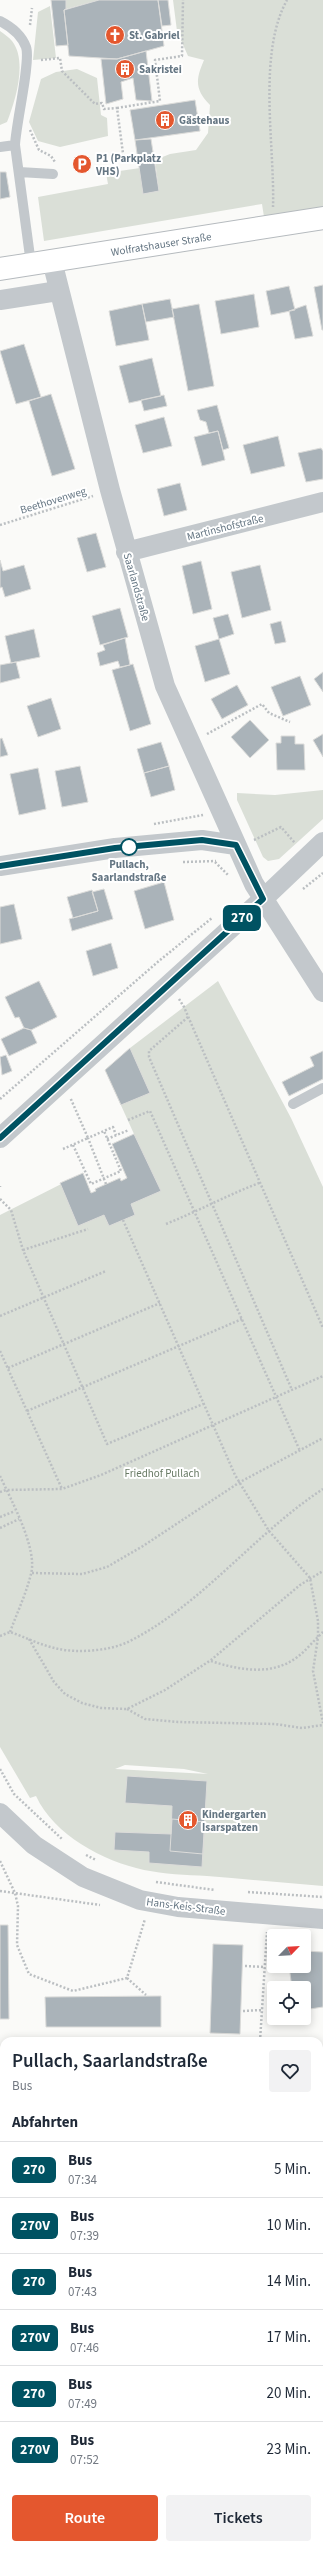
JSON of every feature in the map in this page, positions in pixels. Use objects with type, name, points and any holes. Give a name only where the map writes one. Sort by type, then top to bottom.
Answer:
[{"type":"main road","name":"Wolfratshauser Straße","points":[[0,269],[323,218]]},
{"type":"street","name":"Saarlandstraße","points":[[52,260],[58,291],[126,552],[165,686],[190,743],[242,844],[263,899],[323,992]]},
{"type":"street","points":[[0,300],[58,291]]},
{"type":"street","name":"Martinshofstraße","points":[[126,552],[323,502]]},
{"type":"street","points":[[0,866],[115,848],[202,840],[242,844]]},
{"type":"street","points":[[0,1138],[263,899],[323,842]]},
{"type":"street","name":"Hans-Keis-Straße","points":[[5,1826],[83,1877],[150,1903],[268,1915],[323,1918]]},
{"type":"lane","points":[[0,21],[21,36],[26,48],[26,62],[16,125],[16,145],[31,264]]},
{"type":"lane","points":[[0,147],[16,145]]},
{"type":"lane","points":[[19,172],[53,174]]},
{"type":"lane","points":[[292,1104],[323,1088]]},
{"type":"path","points":[[26,62],[60,58],[62,71],[95,104],[102,103],[104,109],[160,102],[155,60],[182,56],[183,0]]},
{"type":"path","points":[[273,215],[270,103],[273,45],[287,0]]},
{"type":"path","points":[[117,108],[124,161]]},
{"type":"path","name":"Beethovenweg","points":[[0,525],[110,490]]},
{"type":"path","points":[[190,743],[262,704],[269,713],[290,722]]},
{"type":"path","points":[[242,844],[281,827],[297,845]]},
{"type":"path","points":[[0,1099],[154,965],[218,913]]},
{"type":"path","points":[[176,996],[184,1007],[323,1328]]},
{"type":"path","points":[[188,1017],[149,1051],[210,1202],[292,1390]]},
{"type":"path","points":[[68,1095],[88,1138],[106,1184]]},
{"type":"path","points":[[128,1120],[150,1111],[300,1451]]},
{"type":"path","points":[[63,1149],[113,1127],[116,1135]]},
{"type":"path","points":[[107,1140],[129,1130]]},
{"type":"path","points":[[73,1145],[91,1184],[121,1171],[104,1131]]},
{"type":"path","points":[[166,1224],[195,1212],[210,1202],[259,1183]]},
{"type":"path","points":[[0,1199],[11,1210],[23,1250],[107,1444],[203,1404]]},
{"type":"path","points":[[29,1639],[54,1682],[65,1694],[82,1703],[101,1708],[126,1709],[145,1719],[178,1722],[275,1724],[302,1728],[323,1724],[313,1670],[318,1637],[314,1590],[310,1578],[269,1531],[240,1482],[212,1426],[123,1220]]},
{"type":"path","points":[[23,1250],[88,1229]]},
{"type":"path","points":[[0,1316],[106,1271]]},
{"type":"path","points":[[8,1368],[160,1303]]},
{"type":"path","points":[[27,1411],[178,1345],[242,1319]]},
{"type":"path","points":[[0,1352],[62,1489]]},
{"type":"path","points":[[0,1492],[6,1490],[62,1489],[101,1475],[276,1399],[323,1376]]},
{"type":"path","points":[[32,1573],[82,1574],[107,1567],[143,1546],[240,1482],[323,1438]]},
{"type":"path","points":[[0,1476],[19,1519],[32,1556],[32,1573],[10,1632]]},
{"type":"path","points":[[0,1636],[10,1632],[59,1649],[99,1649],[126,1643],[168,1618],[298,1505],[323,1489]]},
{"type":"path","points":[[0,1517],[15,1511]]},
{"type":"path","points":[[0,1528],[19,1519]]},
{"type":"path","points":[[126,1709],[165,1690],[211,1660],[310,1578],[323,1571]]},
{"type":"path","points":[[211,1660],[230,1667],[278,1668],[297,1658],[323,1632]]},
{"type":"path","points":[[0,1769],[14,1794],[67,1842]]},
{"type":"path","points":[[83,1853],[99,1862]]},
{"type":"path","points":[[0,1861],[15,1893],[17,1945],[29,1974],[73,1991],[127,1978]]},
{"type":"path","points":[[150,1882],[217,1890]]},
{"type":"path","points":[[0,1892],[105,1906]]},
{"type":"path","points":[[247,1892],[323,1897]]},
{"type":"path","points":[[127,1978],[150,1903]]},
{"type":"path","points":[[260,2037],[268,1915]]},
{"type":"path","points":[[245,1966],[265,1967]]},
{"type":"path","points":[[127,1978],[146,1995]]},
{"type":"path","points":[[243,2011],[262,2010]]},
{"type":"green space","points":[[66,0],[99,0],[66,9]]},
{"type":"green space","points":[[173,0],[323,0],[323,209],[264,217],[262,204],[44,241],[38,197],[108,184],[106,173],[140,168],[143,194],[159,191],[155,160],[170,154],[196,150],[208,133],[210,105],[201,94],[198,84],[199,73],[204,60],[188,56],[177,31]]},
{"type":"green space","points":[[50,6],[56,58],[33,60],[38,12]]},
{"type":"green space","points":[[0,31],[11,40],[17,49],[20,70],[10,114],[7,122],[0,125]]},
{"type":"green space","points":[[77,69],[97,78],[101,115],[107,118],[108,136],[60,147],[38,141],[29,122],[41,79],[56,72]]},
{"type":"green space","points":[[323,790],[323,819],[279,859],[268,861],[263,857],[237,800],[237,793],[275,795]]},
{"type":"green space","name":"Friedhof Pullach","points":[[218,981],[291,1118],[323,1187],[323,1886],[175,1874],[144,1870],[112,1860],[81,1844],[67,1834],[44,1810],[36,1796],[30,1798],[0,1747],[0,1215],[83,1173],[91,1193],[96,1191],[95,1189],[120,1178],[121,1181],[127,1178],[112,1144],[134,1134],[105,1070],[130,1048]],"holes":[[[125,1765],[184,1769],[208,1774],[115,1769]]]},
{"type":"building","points":[[51,0],[66,0],[66,9],[64,10],[68,45],[56,46]]},
{"type":"building","name":"St. Gabriel","points":[[99,0],[158,0],[164,46],[117,59],[69,56],[64,10]]},
{"type":"building","points":[[158,0],[168,0],[171,25],[162,26]]},
{"type":"building","name":"Sakristei","points":[[146,51],[152,101],[136,100],[133,78],[121,82],[123,99],[106,104],[101,59],[117,59]]},
{"type":"building","name":"Gästehaus","points":[[195,100],[200,131],[135,140],[130,110]]},
{"type":"building","points":[[151,139],[159,191],[143,194],[135,140]]},
{"type":"building","points":[[0,172],[6,172],[10,197],[0,199]]},
{"type":"building","points":[[323,285],[323,330],[322,330],[314,287]]},
{"type":"building","points":[[289,286],[295,310],[271,315],[266,291]]},
{"type":"building","points":[[254,294],[259,327],[221,334],[215,301]]},
{"type":"building","points":[[170,299],[174,317],[146,322],[142,304]]},
{"type":"building","points":[[142,304],[149,340],[116,346],[109,311]]},
{"type":"building","points":[[199,304],[214,386],[188,391],[172,309]]},
{"type":"building","points":[[306,305],[313,336],[295,339],[289,311]]},
{"type":"building","points":[[24,344],[41,397],[16,404],[0,351]]},
{"type":"building","points":[[152,358],[161,396],[129,403],[119,366]]},
{"type":"building","points":[[51,394],[75,469],[52,476],[29,401]]},
{"type":"building","points":[[164,395],[167,406],[144,411],[141,400]]},
{"type":"building","points":[[217,405],[229,448],[223,450],[218,431],[209,433],[206,422],[200,420],[197,410]]},
{"type":"building","points":[[164,417],[172,446],[143,453],[135,425]]},
{"type":"building","points":[[218,431],[225,460],[202,466],[194,437]]},
{"type":"building","points":[[278,436],[285,466],[251,474],[243,445]]},
{"type":"building","points":[[321,448],[323,451],[323,479],[306,482],[298,453]]},
{"type":"building","points":[[180,483],[187,510],[164,516],[157,489]]},
{"type":"building","points":[[96,533],[106,567],[87,572],[77,538]]},
{"type":"building","points":[[0,560],[3,571],[24,565],[31,589],[5,597],[2,587],[0,588]]},
{"type":"building","points":[[201,561],[212,609],[193,614],[182,566]]},
{"type":"building","points":[[260,565],[271,610],[242,618],[231,572]]},
{"type":"building","points":[[120,608],[128,637],[100,645],[92,616]]},
{"type":"building","points":[[228,614],[234,634],[219,639],[213,618]]},
{"type":"building","points":[[281,621],[286,642],[275,644],[270,624]]},
{"type":"building","points":[[34,629],[40,657],[11,663],[5,636]]},
{"type":"building","points":[[125,638],[130,665],[120,667],[118,661],[100,666],[97,653],[105,650],[103,645]]},
{"type":"building","points":[[219,639],[230,674],[205,682],[195,646]]},
{"type":"building","points":[[16,662],[20,678],[0,683],[0,665]]},
{"type":"building","points":[[133,664],[151,724],[130,731],[112,670]]},
{"type":"building","points":[[323,672],[323,692],[314,679]]},
{"type":"building","points":[[300,676],[311,705],[283,716],[271,687]]},
{"type":"building","points":[[237,685],[248,705],[222,719],[211,699]]},
{"type":"building","points":[[51,698],[61,729],[38,737],[27,706]]},
{"type":"building","points":[[250,720],[269,740],[250,758],[231,737]]},
{"type":"building","points":[[323,734],[323,757],[313,740]]},
{"type":"building","points":[[281,736],[295,736],[295,744],[304,744],[305,770],[277,770],[276,743],[281,743]]},
{"type":"building","points":[[2,738],[8,755],[0,757],[0,739]]},
{"type":"building","points":[[161,742],[169,766],[144,773],[137,749]]},
{"type":"building","points":[[80,766],[88,802],[62,807],[55,771]]},
{"type":"building","points":[[169,766],[175,790],[151,797],[144,773]]},
{"type":"building","points":[[38,768],[46,809],[19,815],[10,774]]},
{"type":"building","points":[[164,882],[174,920],[145,929],[134,891]]},
{"type":"building","points":[[104,889],[113,919],[72,931],[69,919],[98,911],[92,892]]},
{"type":"building","points":[[92,890],[98,911],[73,918],[67,897]]},
{"type":"building","points":[[14,904],[22,939],[0,944],[0,907]]},
{"type":"building","points":[[111,943],[118,968],[93,976],[86,951]]},
{"type":"building","points":[[39,981],[57,1017],[31,1030],[24,1028],[19,1017],[15,1018],[5,997]]},
{"type":"building","points":[[24,1028],[31,1030],[37,1043],[9,1056],[1,1039]]},
{"type":"building","points":[[130,1048],[150,1093],[121,1105],[105,1070]]},
{"type":"building","points":[[323,1051],[323,1079],[289,1096],[282,1082],[314,1066],[310,1057]]},
{"type":"building","points":[[6,1055],[12,1071],[2,1075],[0,1057]]},
{"type":"building","points":[[134,1134],[161,1191],[131,1204],[135,1215],[109,1226],[104,1215],[78,1226],[60,1183],[83,1173],[91,1193],[96,1191],[95,1189],[120,1178],[121,1181],[127,1178],[112,1144]]},
{"type":"building","name":"Kindergarten Isarspatzen","points":[[127,1776],[207,1781],[202,1867],[149,1863],[149,1852],[114,1850],[115,1832],[171,1834],[172,1806],[125,1803]]},
{"type":"building","points":[[172,1819],[205,1822],[203,1854],[170,1851]]},
{"type":"building","points":[[0,1925],[8,1925],[9,2019],[0,2019]]},
{"type":"building","points":[[213,1944],[243,1945],[240,2034],[210,2033]]},
{"type":"building","points":[[311,1951],[323,1952],[323,2007],[311,2009],[311,1981],[291,1981],[290,1973],[311,1973]]},
{"type":"building","points":[[161,1996],[161,2027],[46,2027],[45,1997]]},
{"type":"bus line","name":"270","points":[[0,866],[115,848],[202,840],[236,845],[254,884],[263,899],[0,1138]]},
{"type":"place","name":"St. Gabriel","points":[[115,35]]},
{"type":"place","name":"Sakristei","points":[[125,69]]},
{"type":"place","name":"Gästehaus","points":[[165,120]]},
{"type":"place","name":"P1 (Parkplatz VHS)","points":[[82,164]]},
{"type":"place","name":"Pullach, Saarlandstraße","points":[[129,847]]},
{"type":"place","name":"Kindergarten Isarspatzen","points":[[188,1820]]}]
